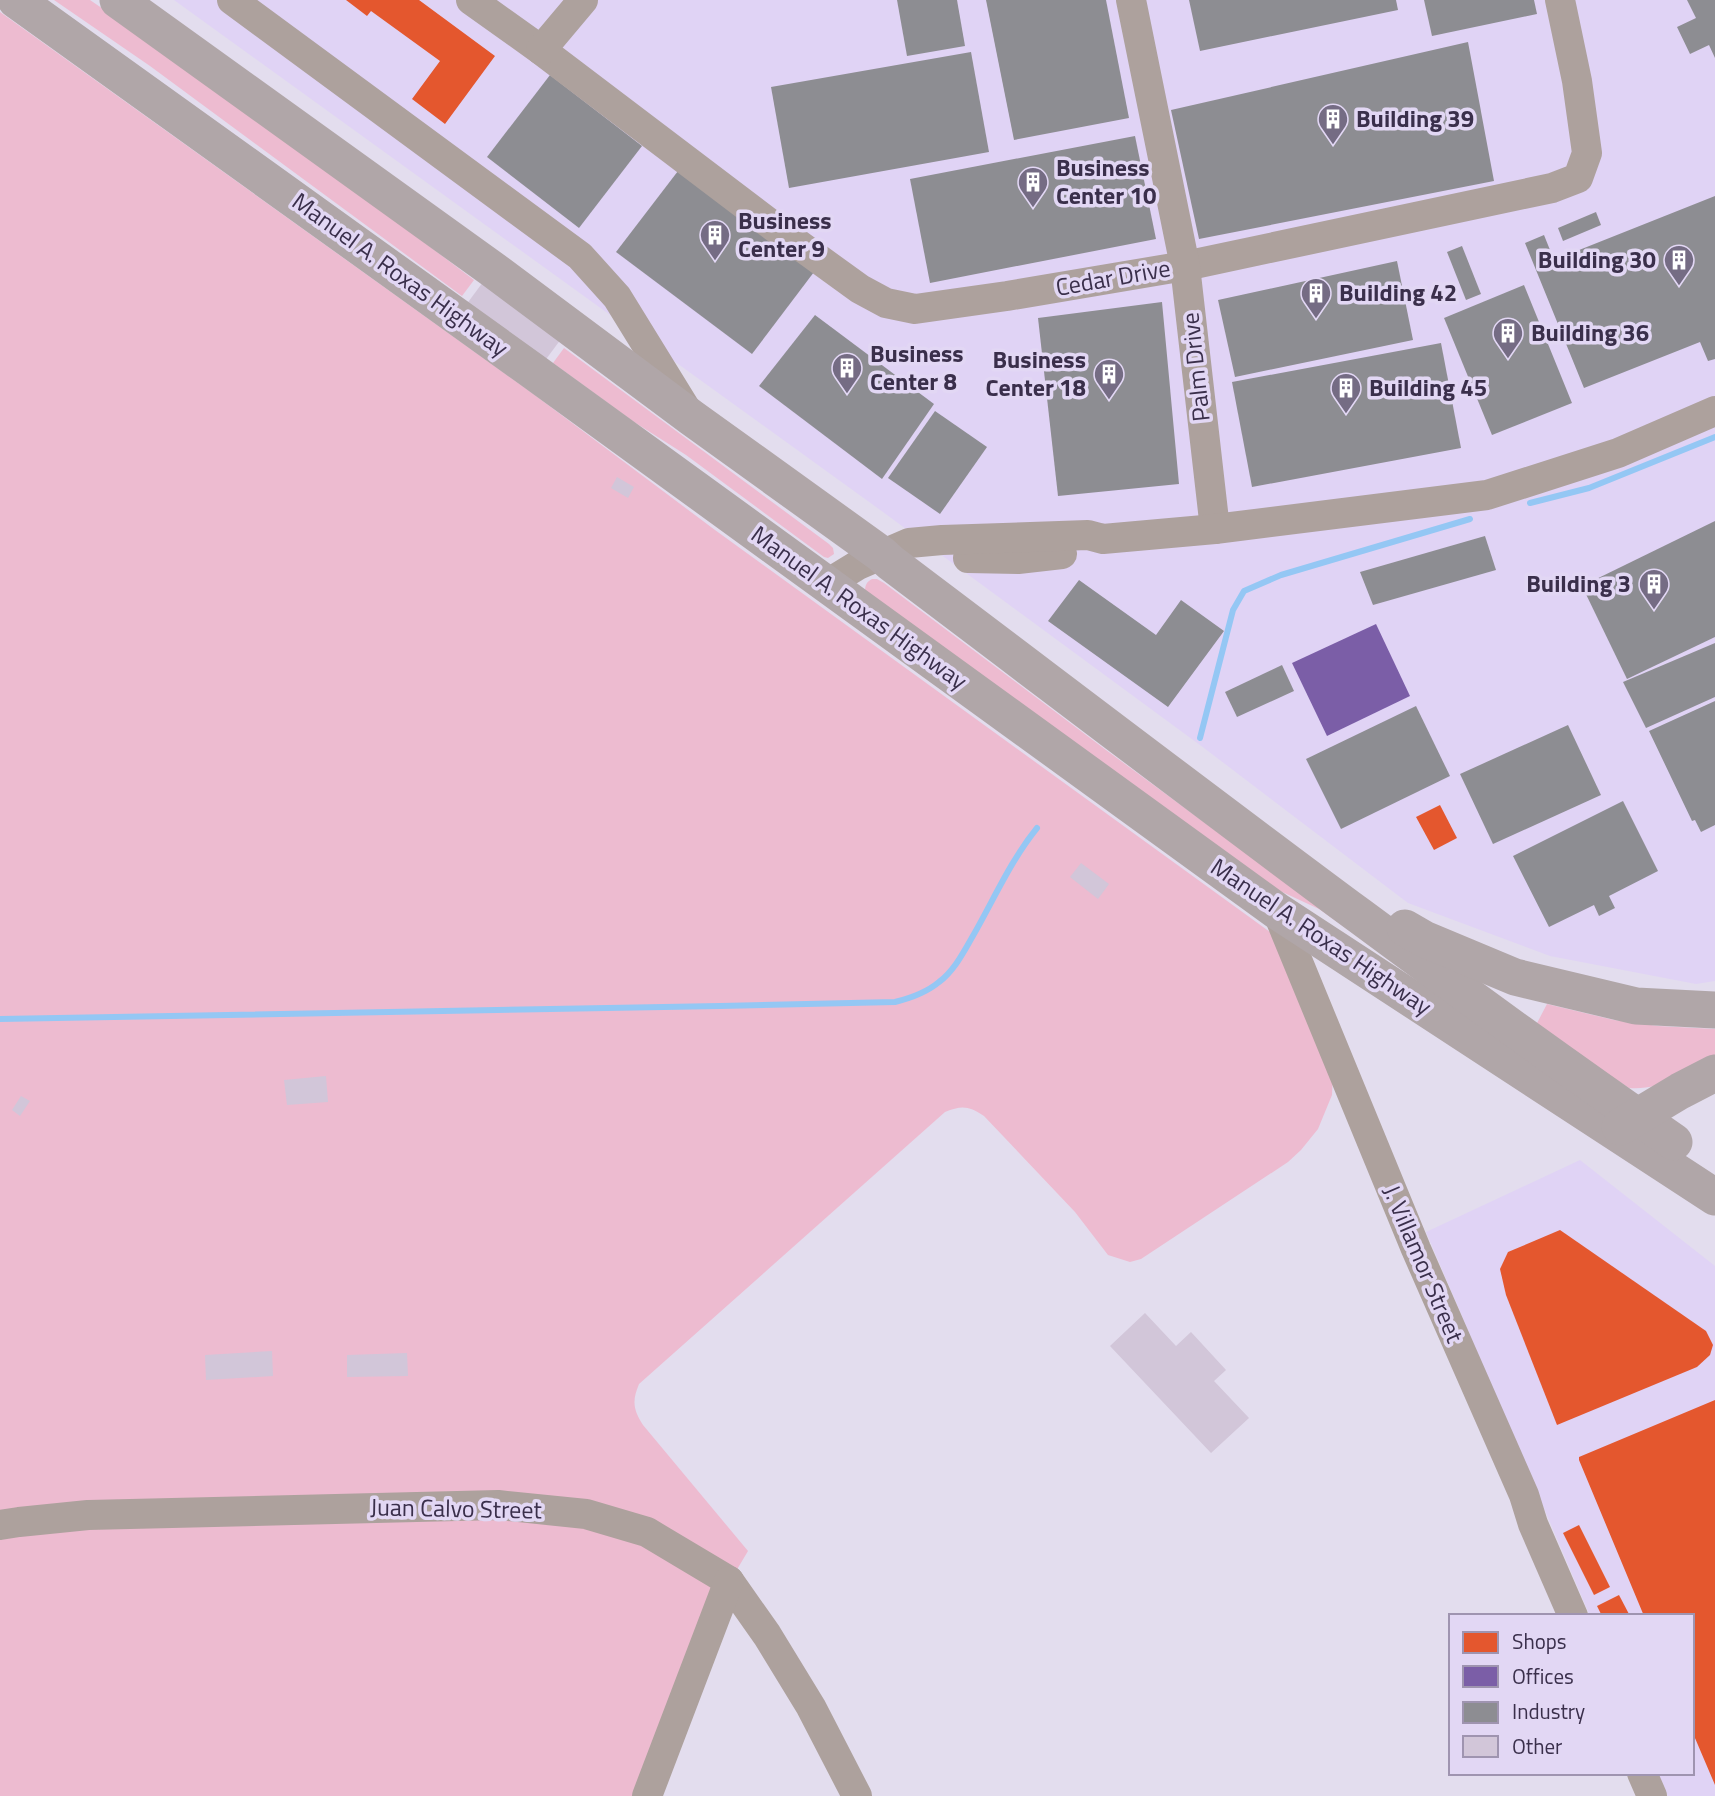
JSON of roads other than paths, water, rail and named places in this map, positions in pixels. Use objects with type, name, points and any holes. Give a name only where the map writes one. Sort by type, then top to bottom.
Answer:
[{"type":"main road","name":"Manuel A. Roxas Highway","points":[[16,0],[1277,911],[1625,1124],[1715,1170]]},
{"type":"main road","name":"Manuel A. Roxas Highway","points":[[118,0],[492,269],[692,418],[895,549],[891,563],[1522,1035],[1715,1197]]},
{"type":"main road","points":[[1284,859],[1424,939],[1515,977],[1636,1006],[1715,1010]]},
{"type":"main road","points":[[1625,1124],[1715,1073]]},
{"type":"street","points":[[232,0],[580,256],[617,297],[692,418]]},
{"type":"street","name":"Cedar Drive","points":[[471,0],[860,289],[887,303],[915,309],[1185,266],[1552,188],[1578,178],[1587,153],[1577,81],[1560,0]]},
{"type":"street","points":[[541,50],[583,0]]},
{"type":"street","name":"Palm Drive","points":[[1131,0],[1185,266],[1214,529]]},
{"type":"street","points":[[827,584],[858,565],[895,549],[958,557],[1018,559],[1088,551],[1104,539],[1214,529],[1487,495],[1618,453],[1715,411]]},
{"type":"street","name":"J. Villamor Street","points":[[1277,911],[1416,1249],[1524,1494],[1533,1524],[1572,1614]]},
{"type":"street","name":"Juan Calvo Street","points":[[0,1525],[88,1515],[498,1505],[586,1514],[647,1532],[729,1581],[767,1635],[811,1707],[858,1796]]},
{"type":"street","points":[[648,1796],[729,1581]]},
{"type":"street","points":[[1643,1775],[1652,1796]]},
{"type":"waterway","points":[[1530,503],[1589,488],[1715,437]]},
{"type":"waterway","points":[[1200,738],[1233,610],[1244,591],[1281,575],[1470,519]]},
{"type":"waterway","points":[[0,1019],[895,1002],[929,989],[950,972],[967,947],[1011,866],[1037,828]]},
{"type":"place","name":"Building 39","points":[[1333,146]]},
{"type":"place","name":"Business Center 10","points":[[1033,209]]},
{"type":"place","name":"Business Center 9","points":[[715,262]]},
{"type":"place","name":"Building 30","points":[[1679,287]]},
{"type":"place","name":"Building 42","points":[[1316,320]]},
{"type":"place","name":"Building 36","points":[[1508,360]]},
{"type":"place","name":"Business Center 8","points":[[847,395]]},
{"type":"place","name":"Business Center 18","points":[[1109,401]]},
{"type":"place","name":"Building 45","points":[[1346,415]]},
{"type":"place","name":"Building 3","points":[[1654,611]]}]
